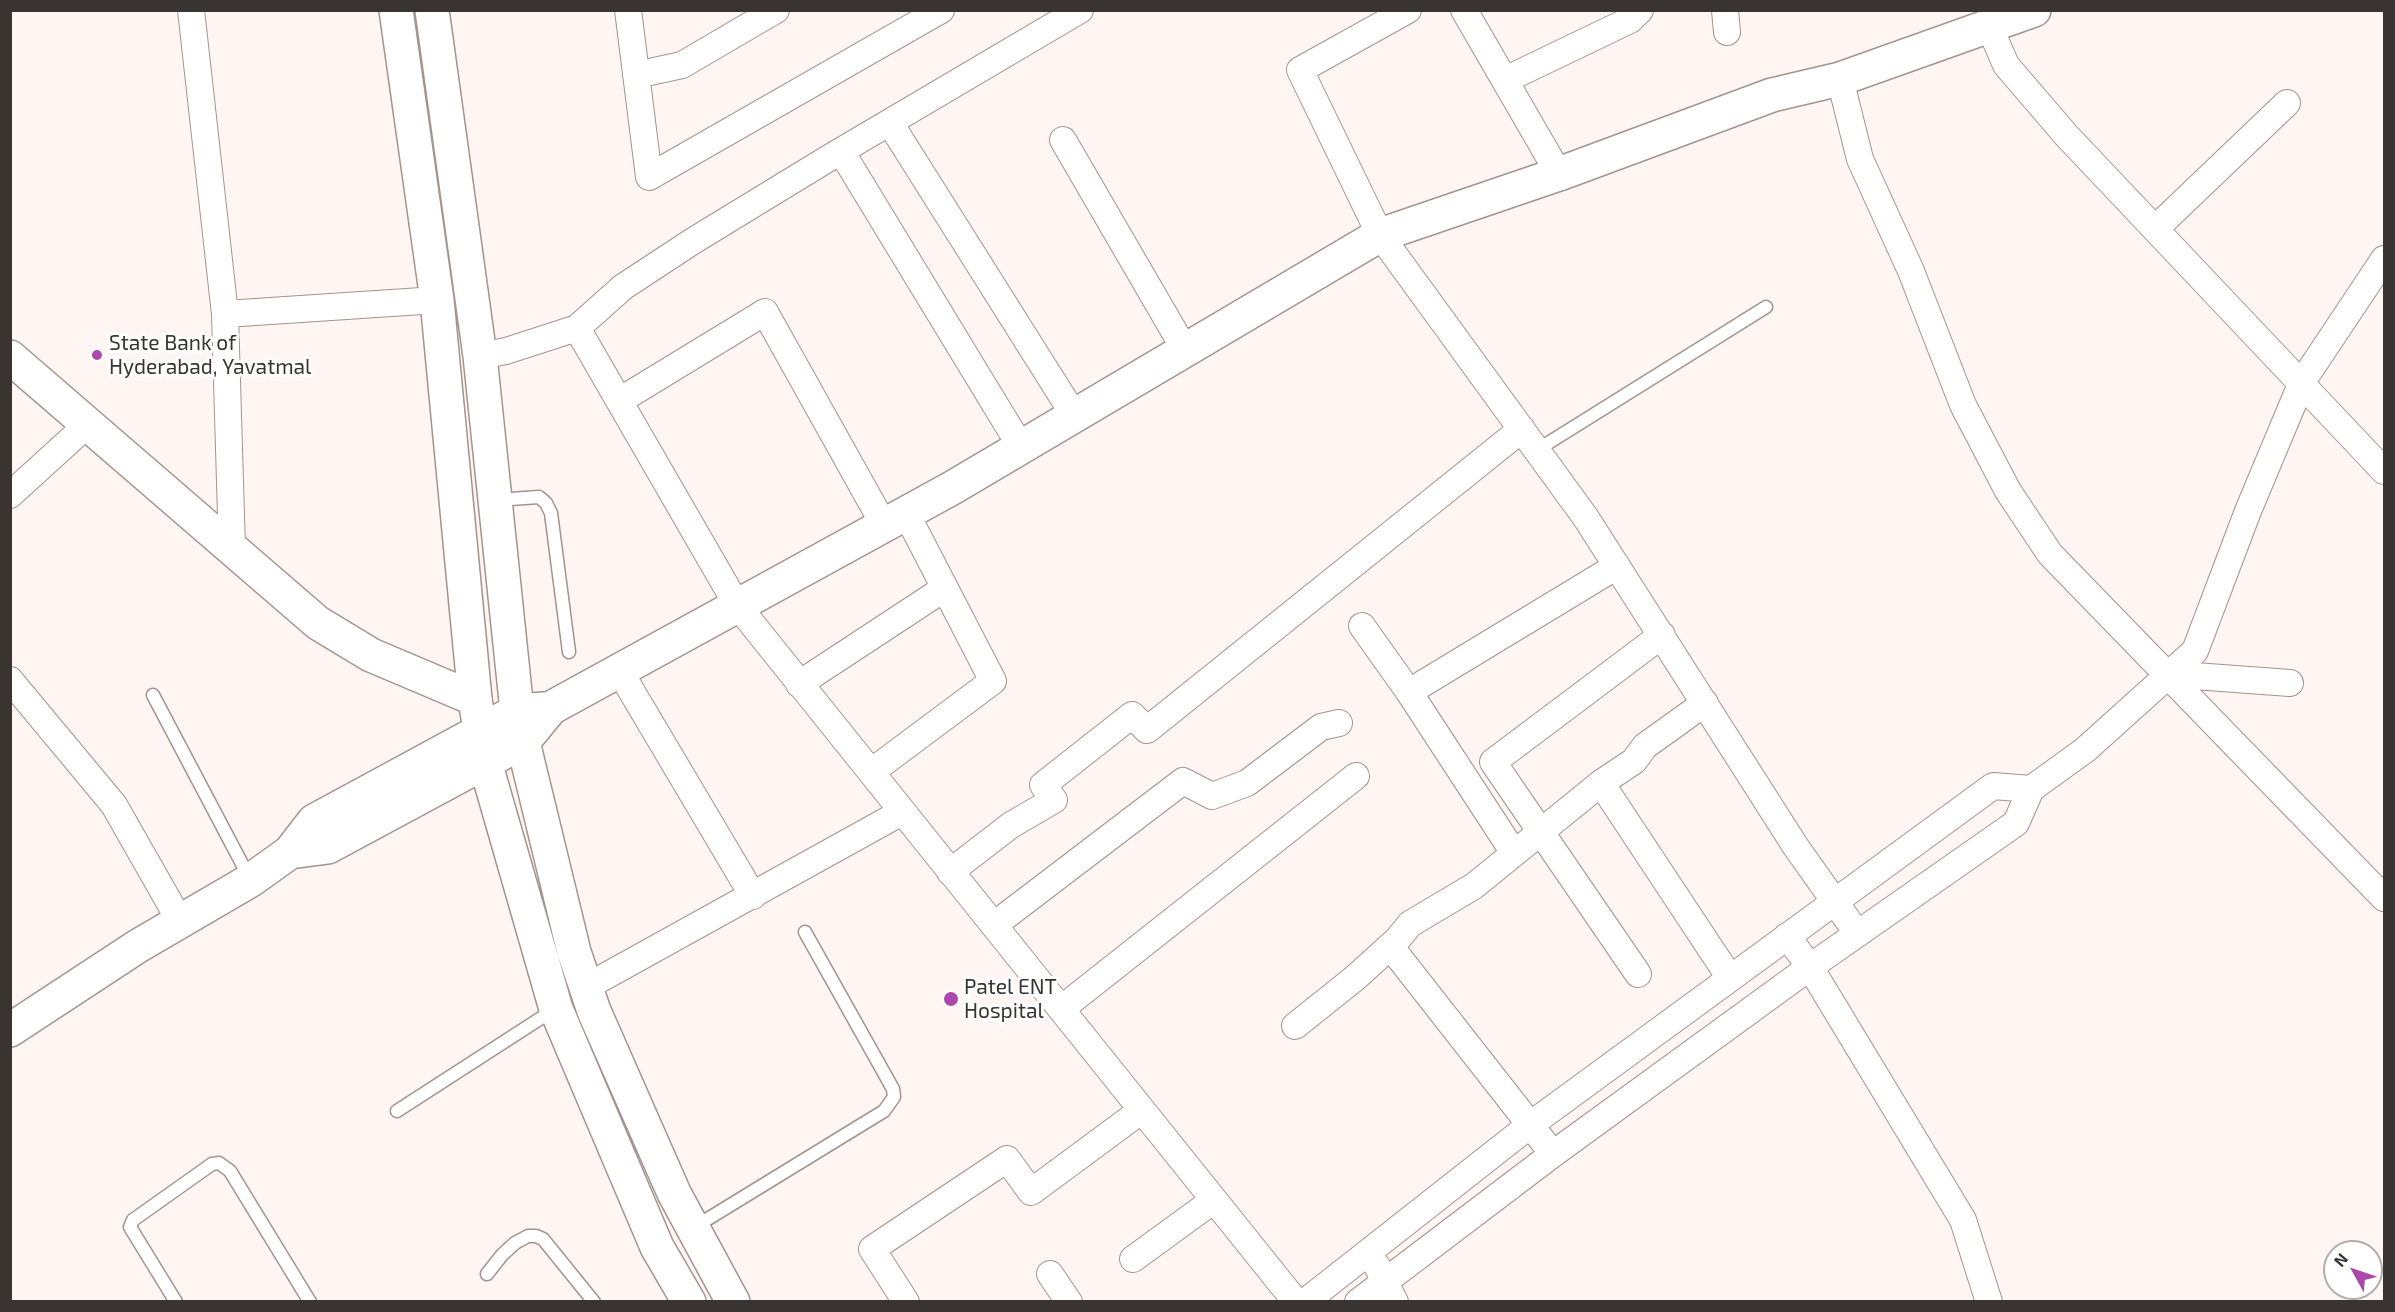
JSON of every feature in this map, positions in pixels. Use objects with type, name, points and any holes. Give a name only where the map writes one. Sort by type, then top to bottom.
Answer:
[{"type":"main road","points":[[396,10],[437,300],[477,715],[485,762],[556,1009],[657,1247],[689,1302]]},
{"type":"main road","points":[[432,10],[480,356],[517,711],[523,742],[574,952],[586,987],[674,1193],[734,1302]]},
{"type":"main road","points":[[290,852],[328,847],[523,742],[551,708],[895,519],[1380,235],[1559,174],[1786,91],[1840,79],[1990,28],[2034,10]]},
{"type":"main road","points":[[10,357],[318,623],[477,715]]},
{"type":"main road","points":[[10,1030],[138,946],[251,880],[290,852],[314,821],[477,715],[551,708]]},
{"type":"street","points":[[191,10],[225,315],[232,549]]},
{"type":"street","points":[[628,10],[649,177],[929,13]]},
{"type":"street","points":[[636,75],[682,65],[776,10]]},
{"type":"street","points":[[480,356],[506,351],[577,328],[623,287],[693,241],[1080,10]]},
{"type":"street","points":[[1408,10],[1300,70],[1380,235],[1586,518],[1797,846],[1857,933]]},
{"type":"street","points":[[1464,10],[1559,174]]},
{"type":"street","points":[[1505,80],[1632,14]]},
{"type":"street","points":[[1990,28],[2006,65],[2066,135],[2385,471]]},
{"type":"street","points":[[1840,79],[1860,159],[1911,271],[1964,405],[2008,491],[2050,554],[2380,886]]},
{"type":"street","points":[[2155,229],[2287,103]]},
{"type":"street","points":[[890,123],[1074,415]]},
{"type":"street","points":[[1063,140],[1185,350]]},
{"type":"street","points":[[841,151],[1021,447]]},
{"type":"street","points":[[1358,1302],[1390,1291],[1553,1154],[1857,933],[2016,824],[2036,786],[2085,750],[2195,651],[2248,511],[2302,382],[2385,259]]},
{"type":"street","points":[[225,315],[437,300]]},
{"type":"street","points":[[619,401],[765,312],[895,519],[945,588],[993,681],[871,772]]},
{"type":"street","points":[[577,328],[737,606],[1296,1302]]},
{"type":"street","points":[[10,495],[88,424]]},
{"type":"street","points":[[951,872],[1011,825],[1054,800],[1043,785],[1132,715],[1148,730],[1522,429]]},
{"type":"street","points":[[1409,692],[1617,566]]},
{"type":"street","points":[[800,684],[945,588]]},
{"type":"street","points":[[1362,626],[1409,692],[1514,853]]},
{"type":"street","points":[[1638,974],[1493,762],[1662,635]]},
{"type":"street","points":[[619,670],[753,896]]},
{"type":"street","points":[[2167,674],[2290,683]]},
{"type":"street","points":[[10,680],[114,805],[180,921]]},
{"type":"street","points":[[1295,1026],[1355,978],[1410,924],[1474,886],[1601,783],[1634,761],[1645,746],[1705,703]]},
{"type":"street","points":[[994,925],[1183,782],[1212,796],[1247,783],[1321,728],[1339,723]]},
{"type":"street","points":[[1061,1009],[1356,776]]},
{"type":"street","points":[[1601,783],[1730,978]]},
{"type":"street","points":[[1305,1302],[1333,1292],[1370,1253],[1530,1125],[1993,786],[2036,786]]},
{"type":"street","points":[[586,987],[902,812]]},
{"type":"street","points":[[1788,936],[1810,967],[1963,1220],[1989,1302]]},
{"type":"street","points":[[1390,946],[1553,1154]]},
{"type":"street","points":[[906,1302],[872,1250],[1007,1158],[1030,1192],[1142,1110]]},
{"type":"street","points":[[1133,1259],[1214,1200]]},
{"type":"street","points":[[1370,1253],[1390,1291]]},
{"type":"street","points":[[1050,1274],[1069,1302]]},
{"type":"lane","points":[[1537,450],[1766,307]]},
{"type":"lane","points":[[495,500],[539,497],[546,503],[551,513],[568,652]]},
{"type":"lane","points":[[153,695],[251,880]]},
{"type":"lane","points":[[692,1229],[884,1111],[894,1097],[893,1089],[805,932]]},
{"type":"lane","points":[[397,1111],[556,1009]]},
{"type":"lane","points":[[176,1302],[130,1227],[133,1220],[212,1164],[219,1163],[230,1171],[309,1302]]},
{"type":"lane","points":[[487,1274],[515,1243],[528,1236],[536,1236],[543,1239],[594,1302]]},
{"type":"place","name":"State Bank of Hyderabad, Yavatmal","points":[[97,355]]},
{"type":"place","name":"Patel ENT Hospital","points":[[951,999]]}]
